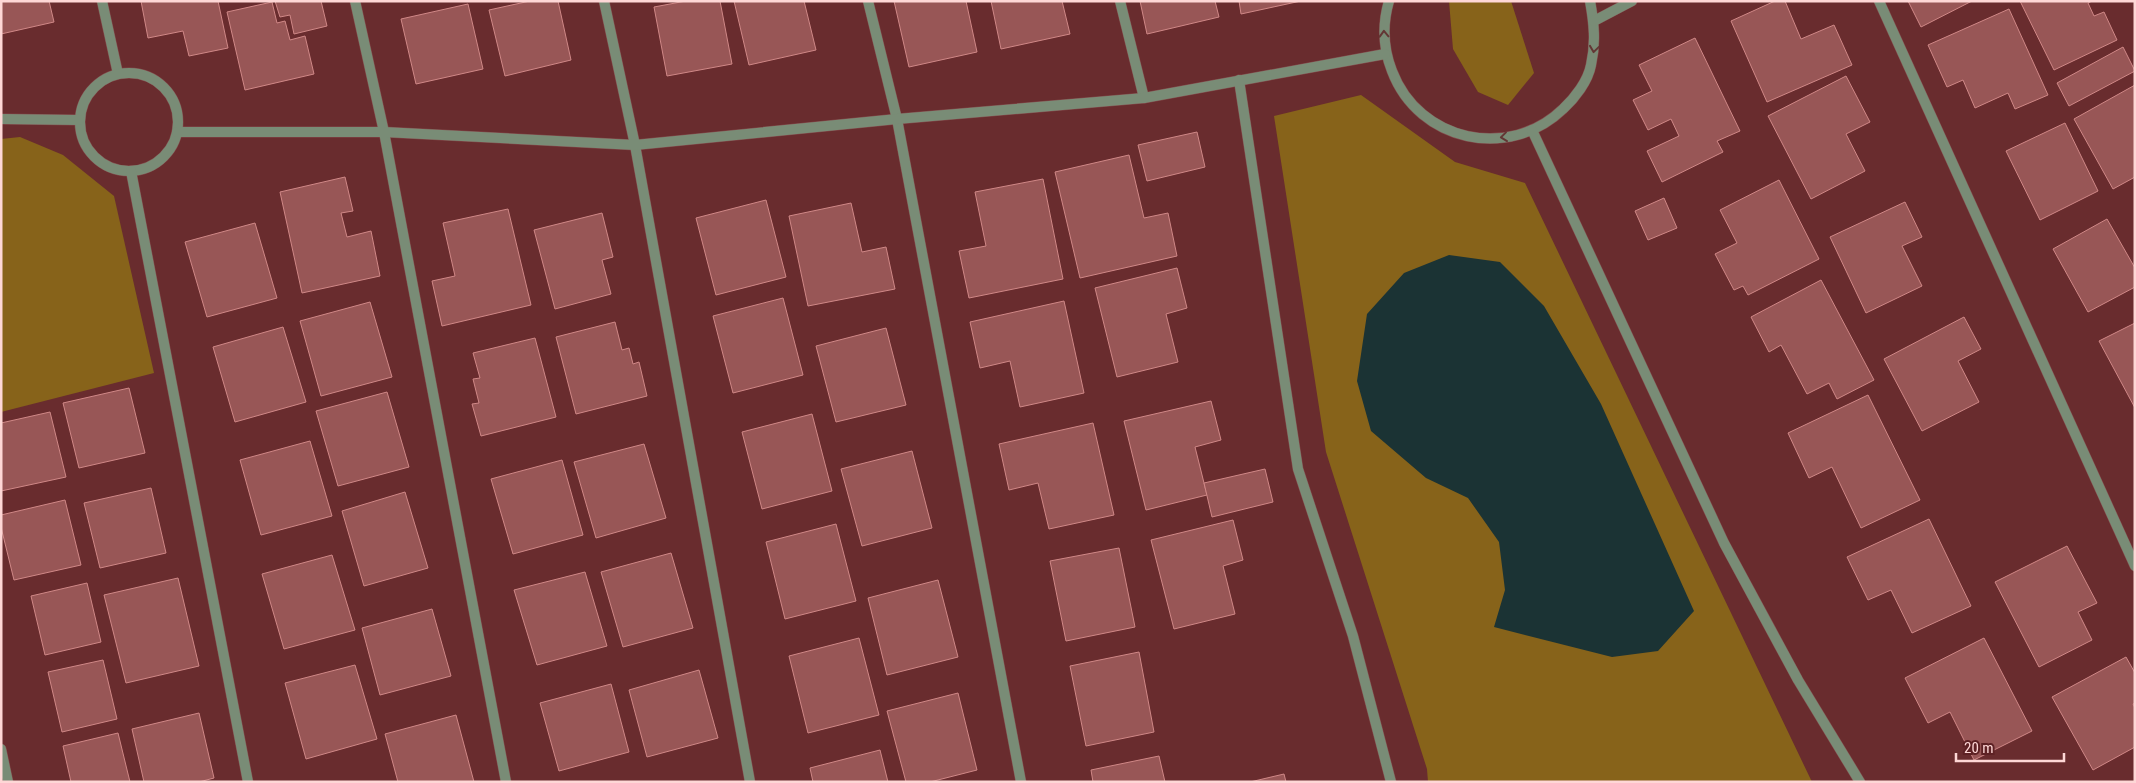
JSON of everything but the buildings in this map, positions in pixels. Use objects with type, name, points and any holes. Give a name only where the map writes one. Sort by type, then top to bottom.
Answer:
[{"type":"street","points":[[102,1],[118,74]]},
{"type":"street","points":[[355,1],[384,132],[506,782]]},
{"type":"street","points":[[604,1],[636,145],[750,782]]},
{"type":"street","points":[[868,1],[897,119],[1021,782]]},
{"type":"street","points":[[1120,1],[1144,98]]},
{"type":"street","points":[[1389,1],[1384,19],[1385,54],[1398,88],[1421,115],[1452,132],[1485,140],[1520,136],[1551,121],[1575,97],[1591,67],[1596,34],[1590,1]]},
{"type":"street","points":[[1594,21],[1632,1]]},
{"type":"street","points":[[1879,1],[2135,566]]},
{"type":"street","points":[[177,132],[384,132],[636,145],[897,119],[1144,98],[1385,54]]},
{"type":"street","points":[[134,73],[150,78],[163,87],[172,100],[177,115],[177,132],[172,147],[161,159],[147,168],[131,171],[115,169],[100,162],[89,151],[81,136],[79,120],[83,104],[91,90],[103,80],[118,74],[134,73]]},
{"type":"street","points":[[1239,80],[1298,469],[1353,636],[1390,782]]},
{"type":"street","points":[[1,119],[79,120]]},
{"type":"street","points":[[1532,130],[1724,543],[1798,680],[1860,782]]},
{"type":"street","points":[[131,171],[248,782]]},
{"type":"street","points":[[1,748],[8,782]]},
{"type":"shaded area","points":[[1449,1],[1511,1],[1534,73],[1508,105],[1478,92],[1453,49]]},
{"type":"shaded area","points":[[1361,95],[1455,162],[1525,183],[1812,782],[1428,782],[1427,769],[1326,452],[1274,116]]},
{"type":"shaded area","points":[[20,137],[63,155],[114,196],[154,373],[1,412],[1,139]]},
{"type":"water","points":[[1449,255],[1500,262],[1544,306],[1601,404],[1694,611],[1658,651],[1612,657],[1494,627],[1505,590],[1499,542],[1468,498],[1426,478],[1371,431],[1357,381],[1367,314],[1404,273]]}]
